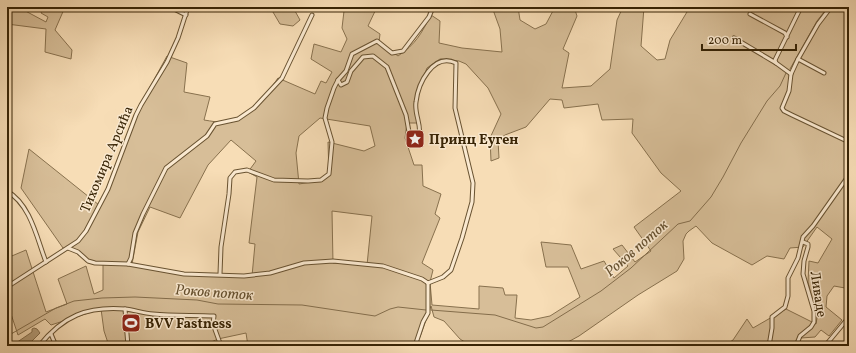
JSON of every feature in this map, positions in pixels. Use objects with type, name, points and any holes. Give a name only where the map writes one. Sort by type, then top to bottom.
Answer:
[{"type":"street","points":[[170,7],[186,15]]},
{"type":"street","name":"Тихомира Арсића","points":[[7,287],[68,248],[83,236],[108,189],[139,110],[178,38],[188,7]]},
{"type":"street","points":[[220,274],[221,247],[230,178],[236,172],[247,170],[274,180],[321,180],[329,174],[332,142],[325,118],[327,108],[338,80],[346,71],[352,54],[377,41],[392,53],[402,51],[429,17],[433,7]]},
{"type":"street","points":[[776,63],[776,58],[801,7]]},
{"type":"street","points":[[831,7],[818,24],[798,59],[791,74],[788,91],[782,108],[784,111],[849,142]]},
{"type":"street","points":[[750,14],[785,33],[786,36]]},
{"type":"street","points":[[128,264],[131,258],[135,233],[166,168],[208,136],[215,124],[238,119],[254,108],[282,78],[312,15]]},
{"type":"street","points":[[734,38],[776,63],[791,74]]},
{"type":"street","points":[[338,80],[341,85],[347,82],[351,71],[363,57],[373,56],[387,67],[406,116],[409,132],[413,137],[419,136],[421,130],[417,118],[416,103],[424,76],[438,62],[450,60],[456,63],[455,108],[473,183],[472,202],[451,270],[443,277],[428,283]]},
{"type":"street","points":[[798,59],[824,73]]},
{"type":"street","name":"Ливаде","points":[[768,346],[772,328],[772,317],[785,307],[788,296],[790,274],[798,258],[803,237],[813,226],[849,175]]},
{"type":"street","points":[[7,191],[16,198],[29,216],[46,262]]},
{"type":"street","name":"Ливаде","points":[[796,346],[800,336],[811,327],[814,322],[814,310],[803,274],[808,244],[803,242]]},
{"type":"street","points":[[68,248],[78,252],[88,261],[95,263],[128,264],[184,274],[244,276],[270,273],[304,263],[333,261],[383,266],[422,279],[428,283]]},
{"type":"street","points":[[415,346],[423,322],[428,313],[428,283]]},
{"type":"street","points":[[39,346],[46,337],[69,318],[96,309],[125,309],[152,314],[214,316],[213,324],[221,346]]},
{"type":"street","points":[[125,309],[128,346]]},
{"type":"street","points":[[825,346],[849,317]]},
{"type":"street","points":[[51,334],[56,346]]},
{"type":"shaded area","points":[[7,7],[18,7],[46,22],[48,17],[41,13],[44,7],[65,7],[55,30],[72,50],[71,59],[45,52],[46,29],[7,24]]},
{"type":"shaded area","points":[[270,7],[299,7],[295,11],[300,20],[293,26],[280,24]]},
{"type":"shaded area","points":[[337,7],[377,7],[368,26],[380,34],[379,42],[398,56],[418,38],[431,15],[440,21],[439,43],[462,48],[502,52],[500,29],[492,7],[518,7],[520,20],[535,29],[546,24],[555,7],[575,10],[577,16],[563,49],[569,53],[562,88],[591,86],[610,69],[617,20],[623,7],[644,7],[641,46],[657,60],[665,59],[670,40],[690,7],[849,7],[849,291],[845,288],[834,286],[827,296],[826,307],[842,320],[829,336],[821,330],[815,337],[801,338],[796,346],[724,346],[733,340],[747,319],[753,328],[786,309],[816,324],[817,318],[808,282],[809,261],[818,263],[832,239],[817,227],[803,247],[790,248],[784,259],[767,256],[752,265],[712,243],[696,226],[686,234],[683,241],[684,259],[677,271],[638,295],[579,336],[568,342],[551,346],[471,346],[460,339],[444,321],[434,317],[431,306],[420,337],[414,346],[248,346],[246,333],[218,339],[202,346],[109,346],[104,331],[101,309],[51,325],[45,319],[18,335],[7,302],[7,258],[26,250],[46,312],[67,304],[58,279],[86,266],[94,294],[103,290],[103,264],[89,263],[70,248],[63,248],[21,188],[29,149],[99,205],[113,174],[134,116],[167,56],[187,63],[184,92],[210,97],[204,120],[226,122],[249,110],[268,92],[278,78],[315,94],[321,81],[326,83],[332,72],[311,59],[314,44],[341,52],[347,39],[342,28],[344,11]],"holes":[[[440,59],[459,61],[466,64],[488,88],[501,114],[490,138],[491,161],[499,158],[498,140],[505,135],[526,127],[550,99],[562,100],[564,108],[598,104],[602,120],[633,119],[632,133],[661,173],[681,191],[634,227],[651,251],[635,262],[622,245],[613,249],[628,266],[614,278],[604,261],[581,269],[571,245],[541,242],[546,267],[568,267],[580,297],[550,316],[531,320],[515,318],[517,295],[505,295],[503,288],[479,286],[479,309],[432,305],[430,282],[433,270],[422,263],[440,218],[435,214],[441,194],[423,186],[422,165],[414,165],[405,138],[407,123],[417,123],[416,106],[419,89],[427,68]],[[320,118],[370,126],[375,146],[364,151],[328,142],[329,176],[323,180],[299,184],[296,153],[299,136]],[[231,140],[256,161],[248,172],[257,177],[249,243],[255,244],[252,276],[183,275],[132,264],[138,232],[150,207],[180,218],[208,165]],[[332,211],[372,216],[367,265],[333,263]]]},
{"type":"shaded area","points":[[34,328],[40,333],[30,343],[31,346],[23,346],[23,343],[19,346],[7,346],[11,343],[13,345],[32,332],[32,329]]},
{"type":"waterway","name":"Роков поток","points":[[790,69],[817,21],[828,7]]},
{"type":"waterway","name":"Роков поток","points":[[431,310],[495,315],[536,328],[543,327],[601,291],[631,268],[678,224],[690,221],[711,197],[741,143],[767,101],[780,86],[786,73]]},
{"type":"waterway","name":"Роков поток","points":[[7,338],[11,334],[56,308],[74,301],[102,298],[135,297],[197,300],[218,304],[302,305],[375,316],[398,307],[426,310]]},
{"type":"place","name":"Принц Еуген","points":[[415,139]]},
{"type":"place","name":"BVV Fastness","points":[[131,323]]}]
